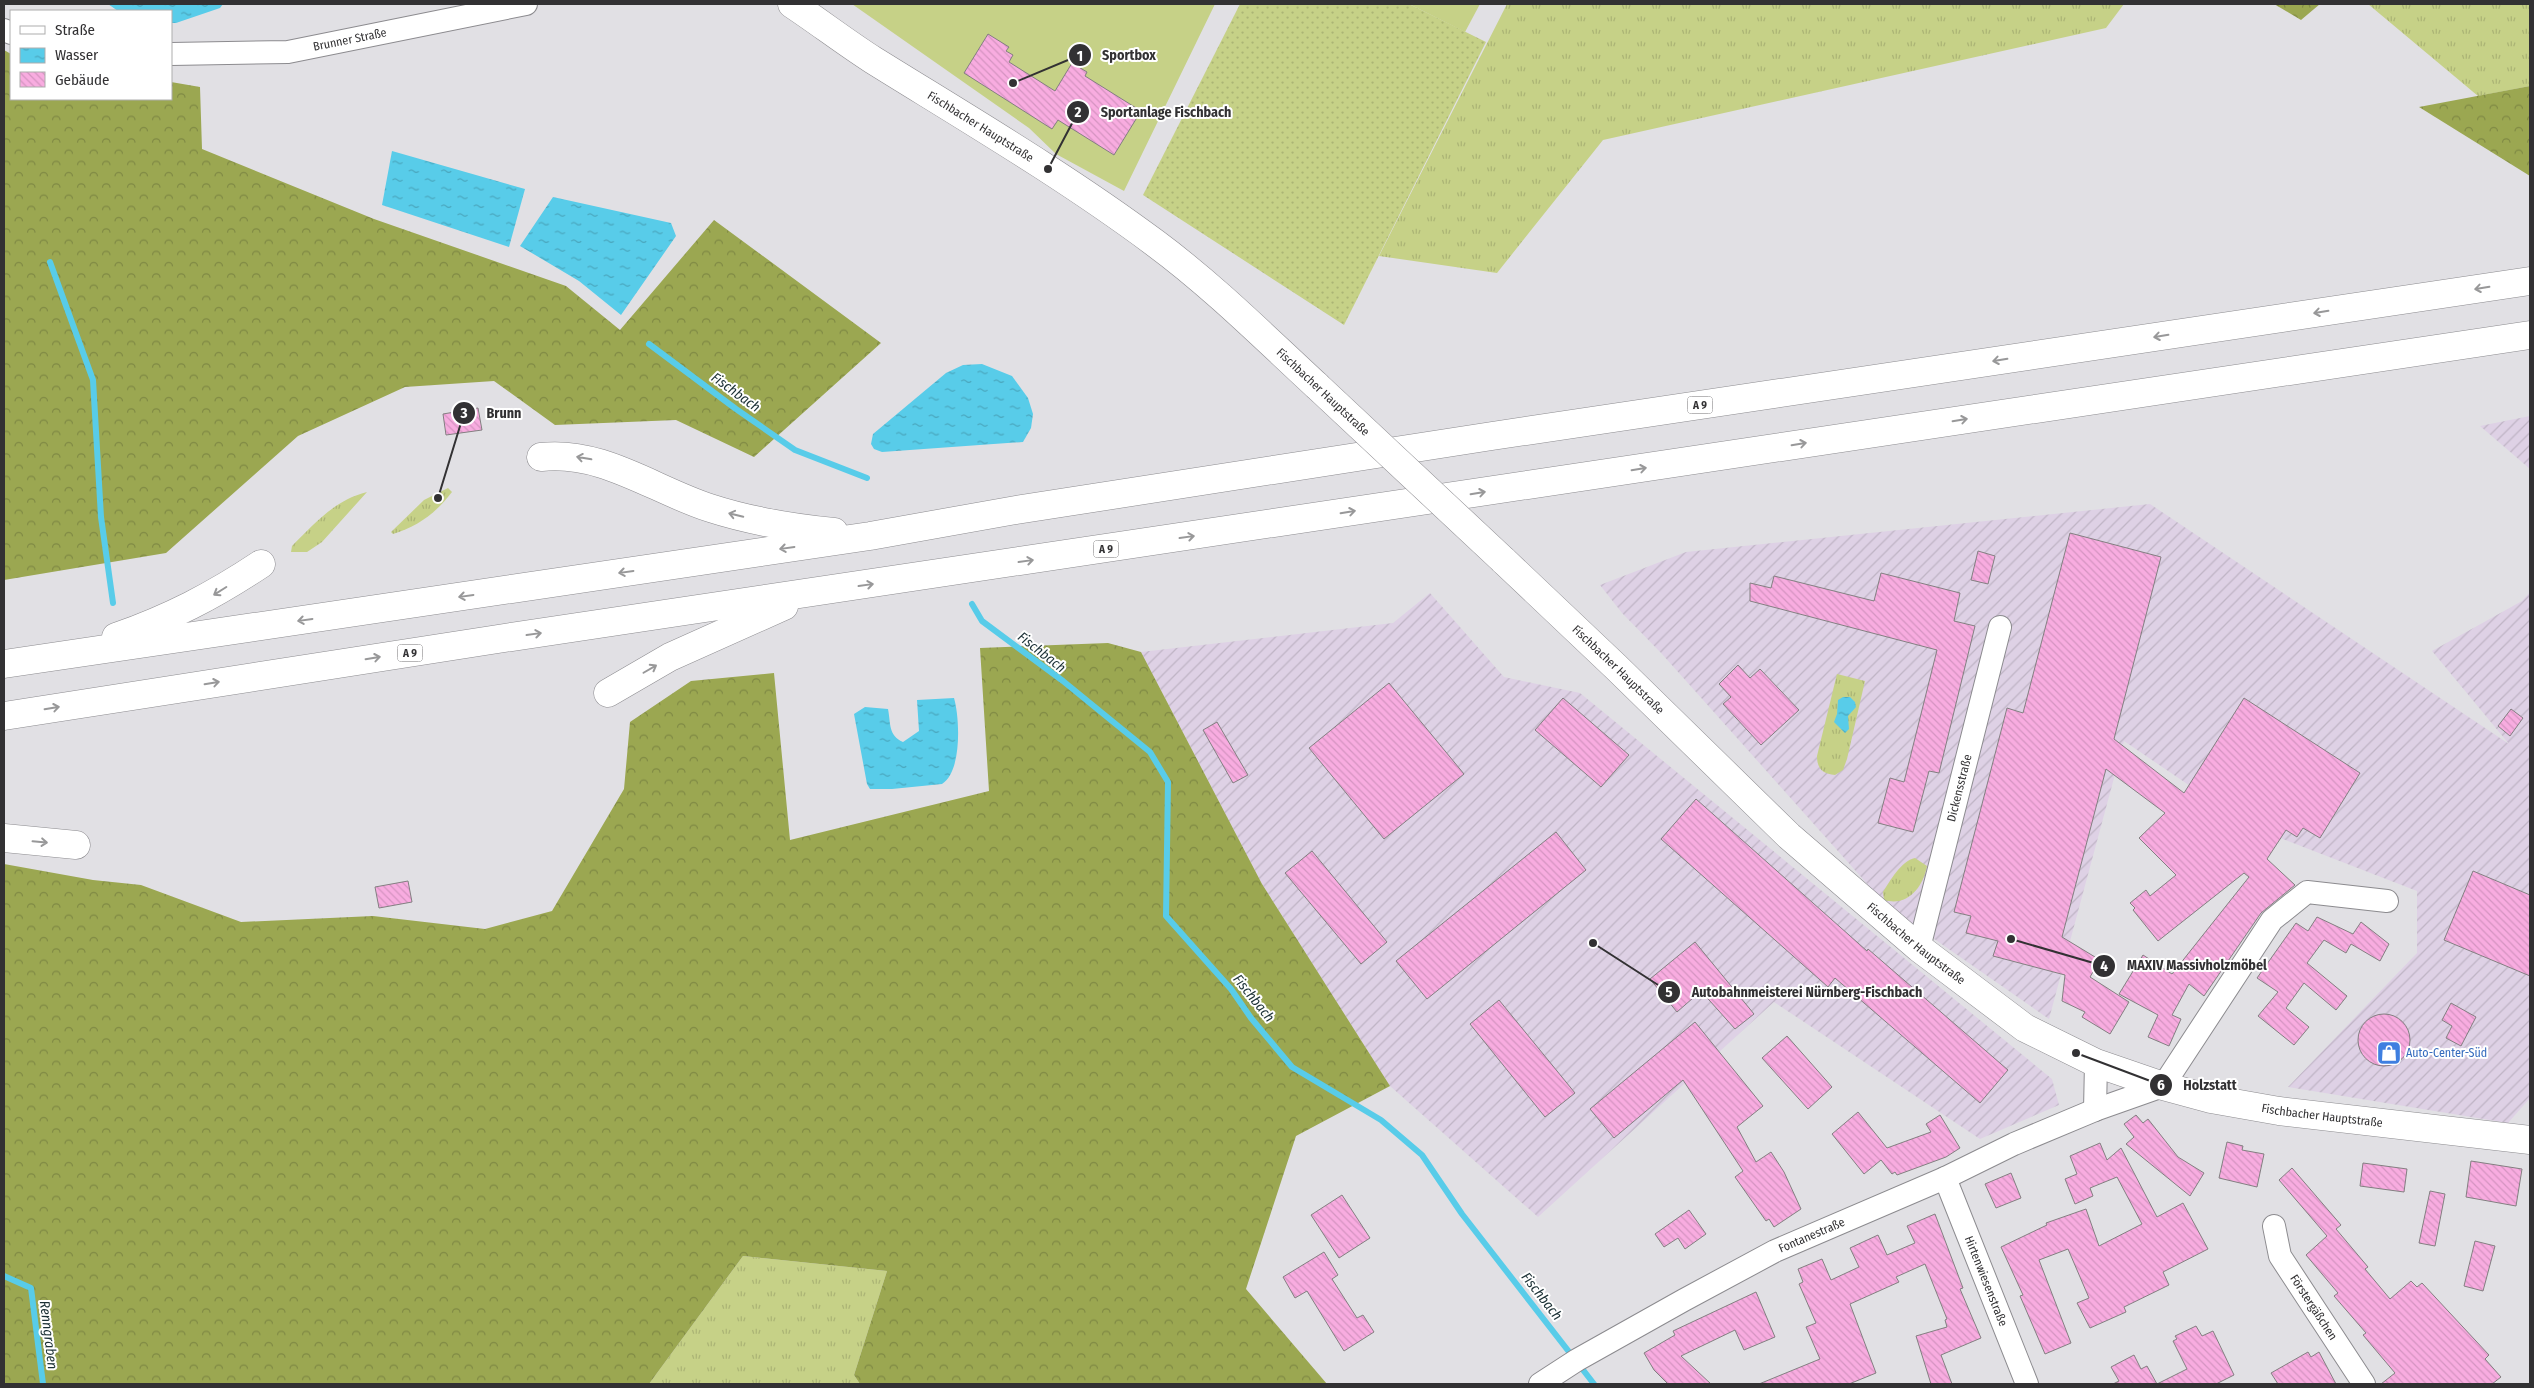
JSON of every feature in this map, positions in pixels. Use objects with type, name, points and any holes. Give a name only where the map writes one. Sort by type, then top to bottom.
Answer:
[{"type":"main road","name":"Fischbacher Hauptstraße","points":[[792,4],[871,58],[970,118],[1088,195],[1156,244],[1222,296],[1616,667],[1789,836],[1919,948],[1987,1002],[2025,1028],[2096,1063],[2163,1086],[2211,1099],[2279,1111],[2528,1135]]},
{"type":"main road","name":"A 9","points":[[4,664],[870,536],[1016,510],[1501,435],[2530,281]]},
{"type":"main road","name":"A 9","points":[[4,716],[2530,335]]},
{"type":"main road","points":[[541,457],[560,454],[589,458],[711,508],[761,521],[815,530],[870,536]]},
{"type":"main road","points":[[60,656],[189,608],[217,593],[261,564]]},
{"type":"main road","points":[[608,693],[670,658],[818,592]]},
{"type":"main road","points":[[4,838],[76,845]]},
{"type":"street","name":"Brunner Straße","points":[[172,54],[288,52],[526,4]]},
{"type":"street","name":"Dickensstraße","points":[[1919,948],[2000,627]]},
{"type":"street","points":[[2163,1086],[2272,920],[2307,892],[2387,901]]},
{"type":"street","points":[[2095,1110],[2096,1063]]},
{"type":"street","name":"Fontanestraße","points":[[1540,1384],[1576,1360],[1775,1251],[1944,1178],[2014,1144],[2095,1110],[2163,1086]]},
{"type":"street","name":"Hirtenwiesenstraße","points":[[1944,1178],[2027,1384]]},
{"type":"street","name":"Förstergäßchen","points":[[2274,1226],[2280,1256],[2364,1384]]},
{"type":"shaded area","points":[[2530,416],[2530,469],[2480,426]]},
{"type":"shaded area","points":[[2150,504],[2509,744],[2432,651],[2522,601],[2530,592],[2530,1098],[2508,1123],[2288,1087],[2417,953],[2417,891],[2249,826],[2124,741],[2049,1019],[1887,906],[1662,654],[1622,613],[1600,585],[1686,552]]},
{"type":"shaded area","points":[[1430,593],[1504,677],[1580,693],[2052,1079],[2059,1105],[1980,1139],[1774,1002],[1538,1217],[1390,1086],[1262,884],[1141,652],[1393,623]]},
{"type":"green space","points":[[852,4],[1215,4],[1124,191],[1056,154],[1029,128]]},
{"type":"green space","points":[[1240,4],[1409,4],[1486,42],[1344,325],[1143,195]]},
{"type":"green space","points":[[1409,4],[1480,4],[1465,32]]},
{"type":"green space","points":[[1507,4],[2124,4],[2106,28],[1603,140],[1497,273],[1379,256]]},
{"type":"green space","points":[[2274,4],[2320,4],[2301,20]]},
{"type":"green space","points":[[2368,4],[2530,4],[2530,86],[2478,96]]},
{"type":"green space","points":[[4,50],[10,53],[10,100],[172,100],[172,82],[200,87],[202,149],[374,219],[566,286],[620,330],[714,220],[881,343],[754,457],[676,420],[555,425],[494,381],[405,387],[298,436],[166,553],[4,580]]},
{"type":"green space","points":[[2530,86],[2530,176],[2419,107]]},
{"type":"green space","points":[[448,488],[452,492],[426,518],[402,531],[393,534],[391,532],[424,500]]},
{"type":"green space","points":[[367,492],[322,542],[307,552],[291,552],[292,546],[326,513],[345,501]]},
{"type":"green space","points":[[1108,643],[1141,652],[1262,884],[1390,1086],[1296,1136],[1246,1289],[1327,1384],[860,1384],[854,1375],[887,1271],[743,1256],[649,1384],[4,1384],[4,864],[93,880],[141,885],[241,922],[373,916],[485,929],[552,911],[624,789],[630,722],[691,681],[774,673],[790,840],[989,791],[980,648]]},
{"type":"green space","points":[[1837,674],[1865,681],[1847,759],[1843,770],[1835,775],[1822,770],[1818,764],[1817,756]]},
{"type":"green space","points":[[1915,858],[1927,866],[1918,888],[1913,894],[1900,901],[1884,900],[1883,892],[1893,877],[1905,863]]},
{"type":"green space","points":[[743,1256],[887,1271],[854,1375],[860,1384],[649,1384]]},
{"type":"water","points":[[108,4],[223,4],[220,8],[176,23],[172,23],[172,10],[117,10]]},
{"type":"water","points":[[392,151],[525,189],[509,247],[382,205]]},
{"type":"water","points":[[553,197],[671,223],[676,236],[621,315],[579,281],[520,246]]},
{"type":"water","points":[[982,364],[1012,376],[1028,398],[1033,414],[1031,428],[1023,442],[882,452],[874,449],[871,444],[873,434],[946,373],[963,365]]},
{"type":"water","points":[[1843,697],[1850,697],[1855,702],[1856,707],[1848,716],[1849,729],[1845,733],[1834,722],[1837,714],[1838,700]]},
{"type":"water","points":[[954,698],[958,744],[949,778],[942,784],[892,789],[870,789],[867,784],[854,714],[865,707],[888,709],[892,732],[903,742],[919,731],[917,700]]},
{"type":"building","points":[[988,34],[1009,47],[1006,51],[1013,55],[1009,62],[1055,91],[1072,63],[1087,72],[1085,76],[1141,111],[1114,155],[1058,120],[1052,129],[964,73]]},
{"type":"building","points":[[478,408],[482,430],[446,435],[443,414]]},
{"type":"building","points":[[2070,533],[2161,557],[2114,739],[2184,793],[2244,698],[2360,773],[2320,838],[2303,828],[2297,837],[2286,830],[2267,859],[2295,885],[2261,913],[2204,996],[2189,984],[2172,1015],[2181,1019],[2169,1046],[2148,1037],[2158,1015],[2119,994],[2143,955],[2172,974],[2249,877],[2244,873],[2158,941],[2133,910],[2135,908],[2130,903],[2146,890],[2150,896],[2176,875],[2139,838],[2165,813],[2106,769],[2062,937],[2100,960],[2090,977],[2129,1002],[2110,1034],[2082,1017],[2085,1012],[2062,1001],[2065,975],[1993,956],[1998,941],[1966,933],[1971,916],[1954,912],[2007,708],[2023,713]]},
{"type":"building","points":[[1978,551],[1995,556],[1988,584],[1971,580]]},
{"type":"building","points":[[1881,573],[1960,593],[1954,621],[1975,626],[1939,773],[1929,771],[1913,832],[1878,823],[1890,778],[1904,782],[1937,650],[1750,601],[1750,583],[1771,588],[1774,576],[1874,601]]},
{"type":"building","points":[[1738,665],[1750,678],[1760,669],[1799,710],[1761,745],[1723,704],[1731,697],[1719,684]]},
{"type":"building","points":[[1389,683],[1464,774],[1384,839],[1309,748]]},
{"type":"building","points":[[1563,698],[1629,755],[1601,787],[1535,730]]},
{"type":"building","points":[[2511,709],[2523,718],[2510,736],[2498,726]]},
{"type":"building","points":[[1217,722],[1248,775],[1233,783],[1203,730]]},
{"type":"building","points":[[1696,799],[1867,951],[1868,949],[2008,1070],[1980,1103],[1835,978],[1828,987],[1661,839]]},
{"type":"building","points":[[1556,832],[1586,870],[1427,999],[1396,961]]},
{"type":"building","points":[[1312,851],[1387,942],[1361,964],[1285,873]]},
{"type":"building","points":[[2473,871],[2530,895],[2530,976],[2444,940]]},
{"type":"building","points":[[408,881],[412,902],[379,908],[375,887]]},
{"type":"building","points":[[2317,917],[2353,934],[2361,922],[2389,944],[2380,961],[2351,944],[2346,953],[2324,940],[2307,963],[2347,996],[2336,1010],[2304,983],[2286,1008],[2309,1027],[2294,1045],[2258,1016],[2278,992],[2257,978],[2296,923],[2308,931]]},
{"type":"building","points":[[1695,942],[1754,1014],[1735,1029],[1701,991],[1677,1012],[1650,979]]},
{"type":"building","points":[[1499,1000],[1575,1093],[1545,1117],[1470,1024]]},
{"type":"building","points":[[2451,1003],[2476,1017],[2461,1046],[2446,1038],[2452,1026],[2442,1020]]},
{"type":"building","points":[[2379,1014],[2389,1014],[2398,1018],[2406,1026],[2410,1040],[2406,1054],[2398,1062],[2389,1066],[2379,1066],[2370,1062],[2362,1054],[2358,1045],[2358,1035],[2362,1026],[2370,1018]]},
{"type":"building","points":[[1695,1022],[1763,1106],[1737,1127],[1756,1162],[1771,1152],[1784,1172],[1801,1209],[1774,1227],[1769,1219],[1766,1221],[1735,1177],[1743,1171],[1683,1080],[1614,1138],[1590,1109]]},
{"type":"building","points":[[1787,1036],[1832,1087],[1808,1109],[1762,1058]]},
{"type":"building","points":[[1858,1112],[1887,1148],[1931,1132],[1926,1124],[1940,1115],[1960,1148],[1946,1157],[1897,1175],[1895,1172],[1892,1174],[1881,1160],[1864,1174],[1832,1134]]},
{"type":"building","points":[[2136,1115],[2143,1123],[2148,1119],[2178,1157],[2204,1173],[2190,1196],[2126,1144],[2134,1137],[2124,1124]]},
{"type":"building","points":[[2227,1142],[2243,1146],[2242,1150],[2264,1154],[2257,1187],[2219,1178]]},
{"type":"building","points":[[2100,1143],[2107,1160],[2121,1148],[2157,1217],[2183,1203],[2208,1249],[2163,1272],[2169,1285],[2124,1307],[2126,1312],[2090,1328],[2077,1303],[2089,1298],[2068,1249],[2039,1260],[2071,1343],[2045,1354],[2020,1296],[2023,1295],[2001,1247],[2047,1225],[2046,1223],[2086,1209],[2099,1246],[2142,1224],[2117,1177],[2090,1188],[2093,1196],[2075,1204],[2065,1179],[2077,1174],[2070,1156]]},
{"type":"building","points":[[2471,1161],[2522,1169],[2516,1206],[2466,1197]]},
{"type":"building","points":[[2363,1163],[2407,1169],[2404,1192],[2360,1186]]},
{"type":"building","points":[[2292,1168],[2341,1225],[2336,1229],[2368,1267],[2365,1269],[2390,1299],[2411,1281],[2417,1287],[2422,1283],[2489,1355],[2485,1359],[2501,1377],[2492,1384],[2381,1384],[2395,1373],[2363,1335],[2366,1333],[2334,1296],[2338,1293],[2306,1255],[2327,1236],[2279,1180]]},
{"type":"building","points":[[2011,1173],[2021,1198],[1996,1208],[1985,1184]]},
{"type":"building","points":[[2430,1191],[2445,1194],[2435,1246],[2419,1243]]},
{"type":"building","points":[[1342,1195],[1370,1238],[1339,1258],[1311,1215]]},
{"type":"building","points":[[1689,1210],[1706,1234],[1685,1249],[1678,1238],[1664,1247],[1655,1234]]},
{"type":"building","points":[[1935,1214],[1963,1288],[1960,1289],[1981,1338],[1941,1355],[1952,1384],[1931,1384],[1916,1336],[1947,1327],[1945,1320],[1947,1319],[1925,1264],[1896,1277],[1899,1282],[1850,1304],[1876,1373],[1849,1384],[1759,1384],[1820,1359],[1806,1327],[1816,1323],[1799,1284],[1803,1282],[1798,1269],[1822,1259],[1831,1280],[1859,1267],[1850,1248],[1878,1235],[1887,1255],[1915,1243],[1907,1226]]},
{"type":"building","points":[[2475,1241],[2495,1246],[2483,1291],[2464,1286]]},
{"type":"building","points":[[1324,1252],[1338,1275],[1332,1279],[1357,1318],[1363,1315],[1374,1332],[1344,1351],[1307,1291],[1295,1298],[1283,1277]]},
{"type":"building","points":[[1756,1292],[1775,1337],[1744,1350],[1735,1330],[1681,1356],[1711,1384],[1668,1384],[1654,1370],[1644,1353],[1675,1335],[1673,1331]]},
{"type":"building","points":[[2196,1326],[2202,1336],[2213,1331],[2234,1375],[2216,1384],[2157,1384],[2187,1369],[2173,1341],[2177,1339],[2175,1336]]},
{"type":"building","points":[[2308,1352],[2311,1357],[2319,1352],[2336,1384],[2278,1384],[2271,1373]]},
{"type":"building","points":[[2134,1355],[2141,1369],[2147,1366],[2157,1384],[2113,1384],[2119,1381],[2111,1367]]},
{"type":"waterway","points":[[50,262],[93,380],[101,517],[113,603]]},
{"type":"waterway","name":"Fischbach","points":[[649,344],[795,450],[867,478]]},
{"type":"waterway","name":"Fischbach","points":[[972,604],[982,621],[1063,681],[1150,752],[1168,782],[1166,916],[1231,989],[1251,1018],[1292,1067],[1381,1120],[1422,1155],[1462,1214],[1594,1384]]},
{"type":"waterway","name":"Renngraben","points":[[4,1276],[31,1288],[43,1384]]},
{"type":"place","name":"Sportbox","points":[[1013,83]]},
{"type":"place","name":"Sportanlage Fischbach","points":[[1048,169]]},
{"type":"place","name":"Brunn","points":[[438,498]]},
{"type":"place","name":"MAXIV Massivholzmöbel","points":[[2011,939]]},
{"type":"place","name":"Autobahnmeisterei Nürnberg-Fischbach","points":[[1593,943]]},
{"type":"place","name":"Holzstatt","points":[[2076,1053]]},
{"type":"place","name":"Auto-Center-Süd","points":[[2389,1053]]}]
